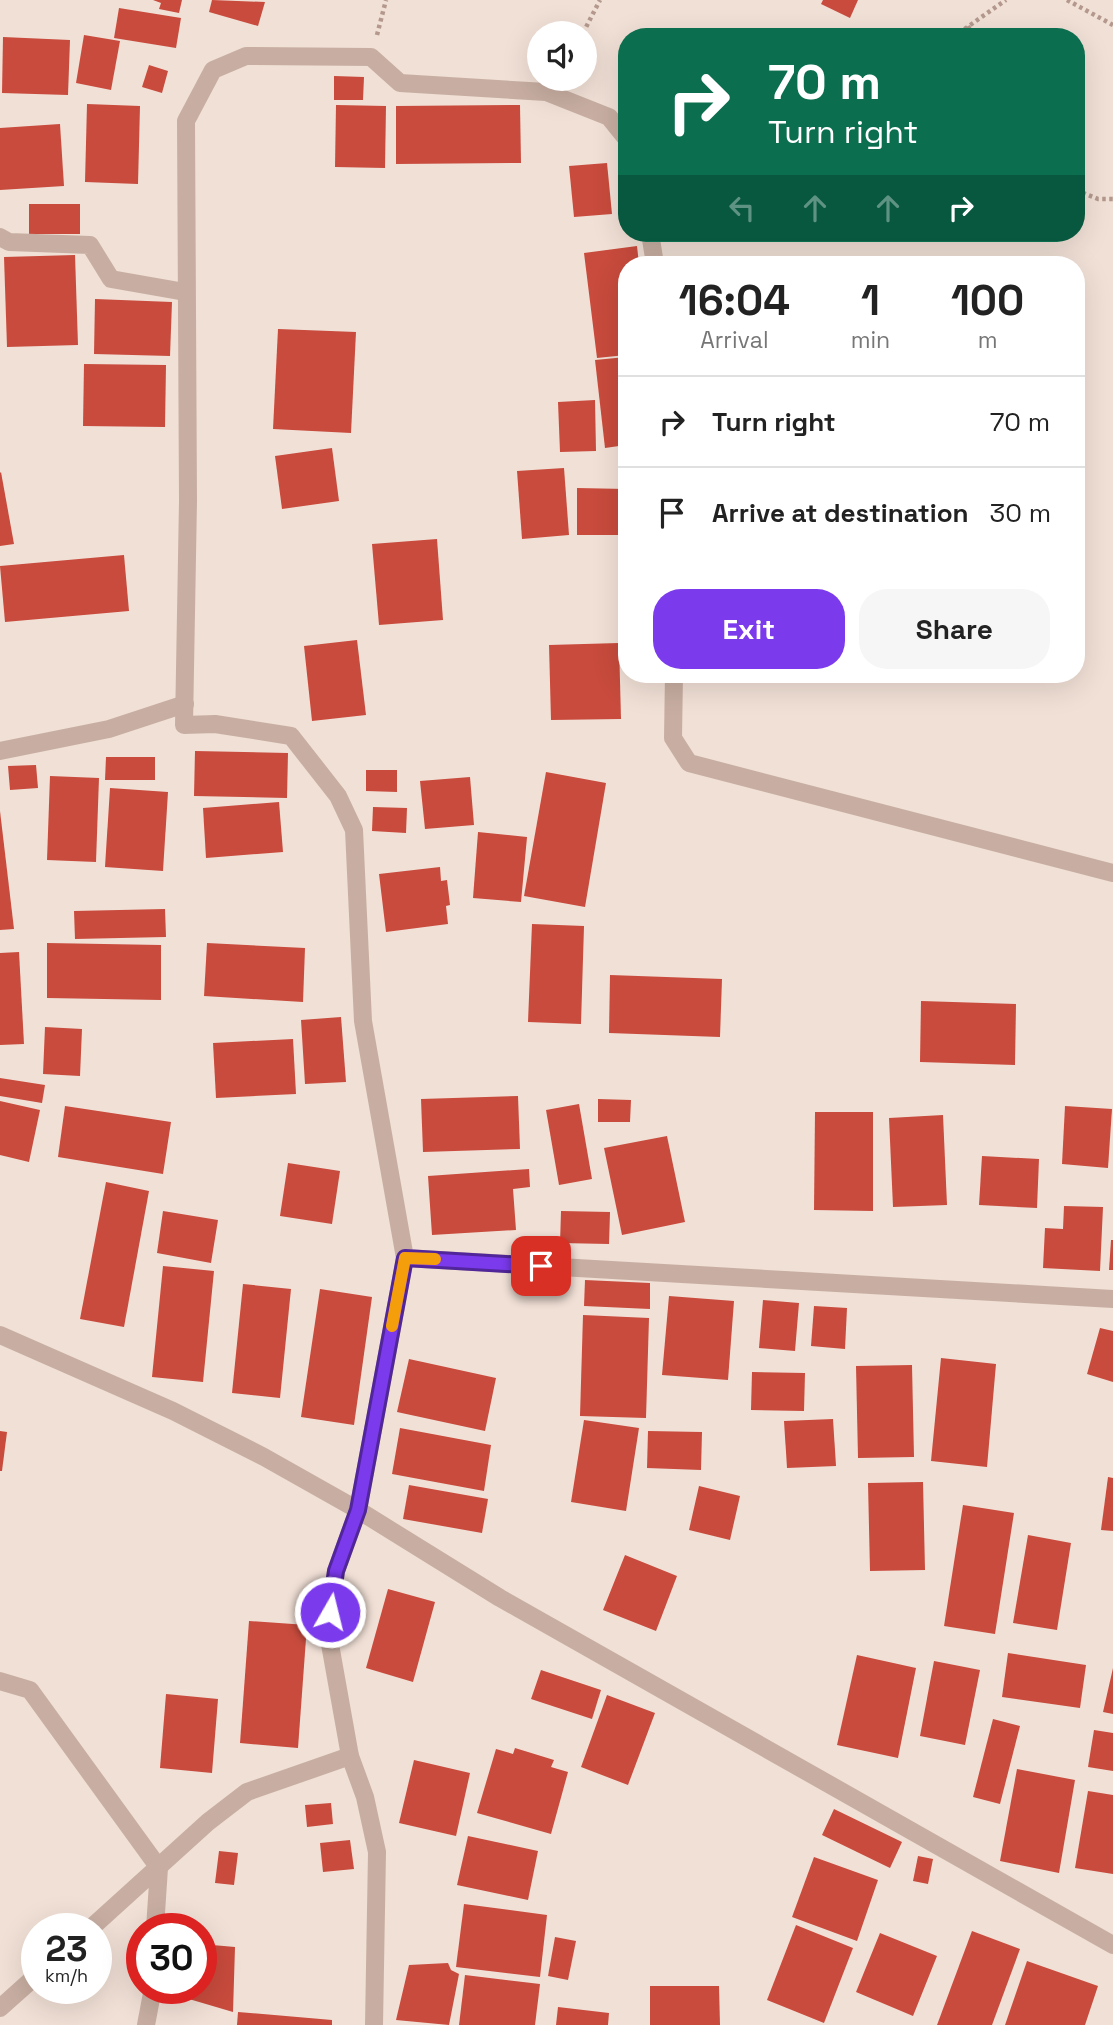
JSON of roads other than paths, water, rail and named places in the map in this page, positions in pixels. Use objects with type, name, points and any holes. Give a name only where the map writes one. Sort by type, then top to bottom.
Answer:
[{"type":"street","points":[[374,2025],[377,1852],[365,1797],[350,1756],[328,1633],[336,1571],[358,1510],[405,1258],[363,1021],[354,830],[338,796],[291,736],[215,724],[184,725],[188,442],[186,121],[213,69],[246,56],[371,57],[400,83],[546,92],[609,117],[618,128]]},
{"type":"street","points":[[0,237],[9,242],[90,245],[111,279],[185,292]]},
{"type":"street","points":[[674,683],[673,738],[689,764],[1113,873]]},
{"type":"street","points":[[0,751],[110,729],[185,704]]},
{"type":"street","points":[[405,1258],[1113,1299]]},
{"type":"street","points":[[0,1335],[173,1411],[358,1510],[500,1598],[1113,1945]]},
{"type":"street","points":[[0,1681],[30,1690],[159,1868],[156,1913]]},
{"type":"street","points":[[108,1913],[247,1791],[350,1756]]},
{"type":"street","points":[[0,2008],[21,1989]]},
{"type":"street","points":[[146,2025],[150,2004]]}]
